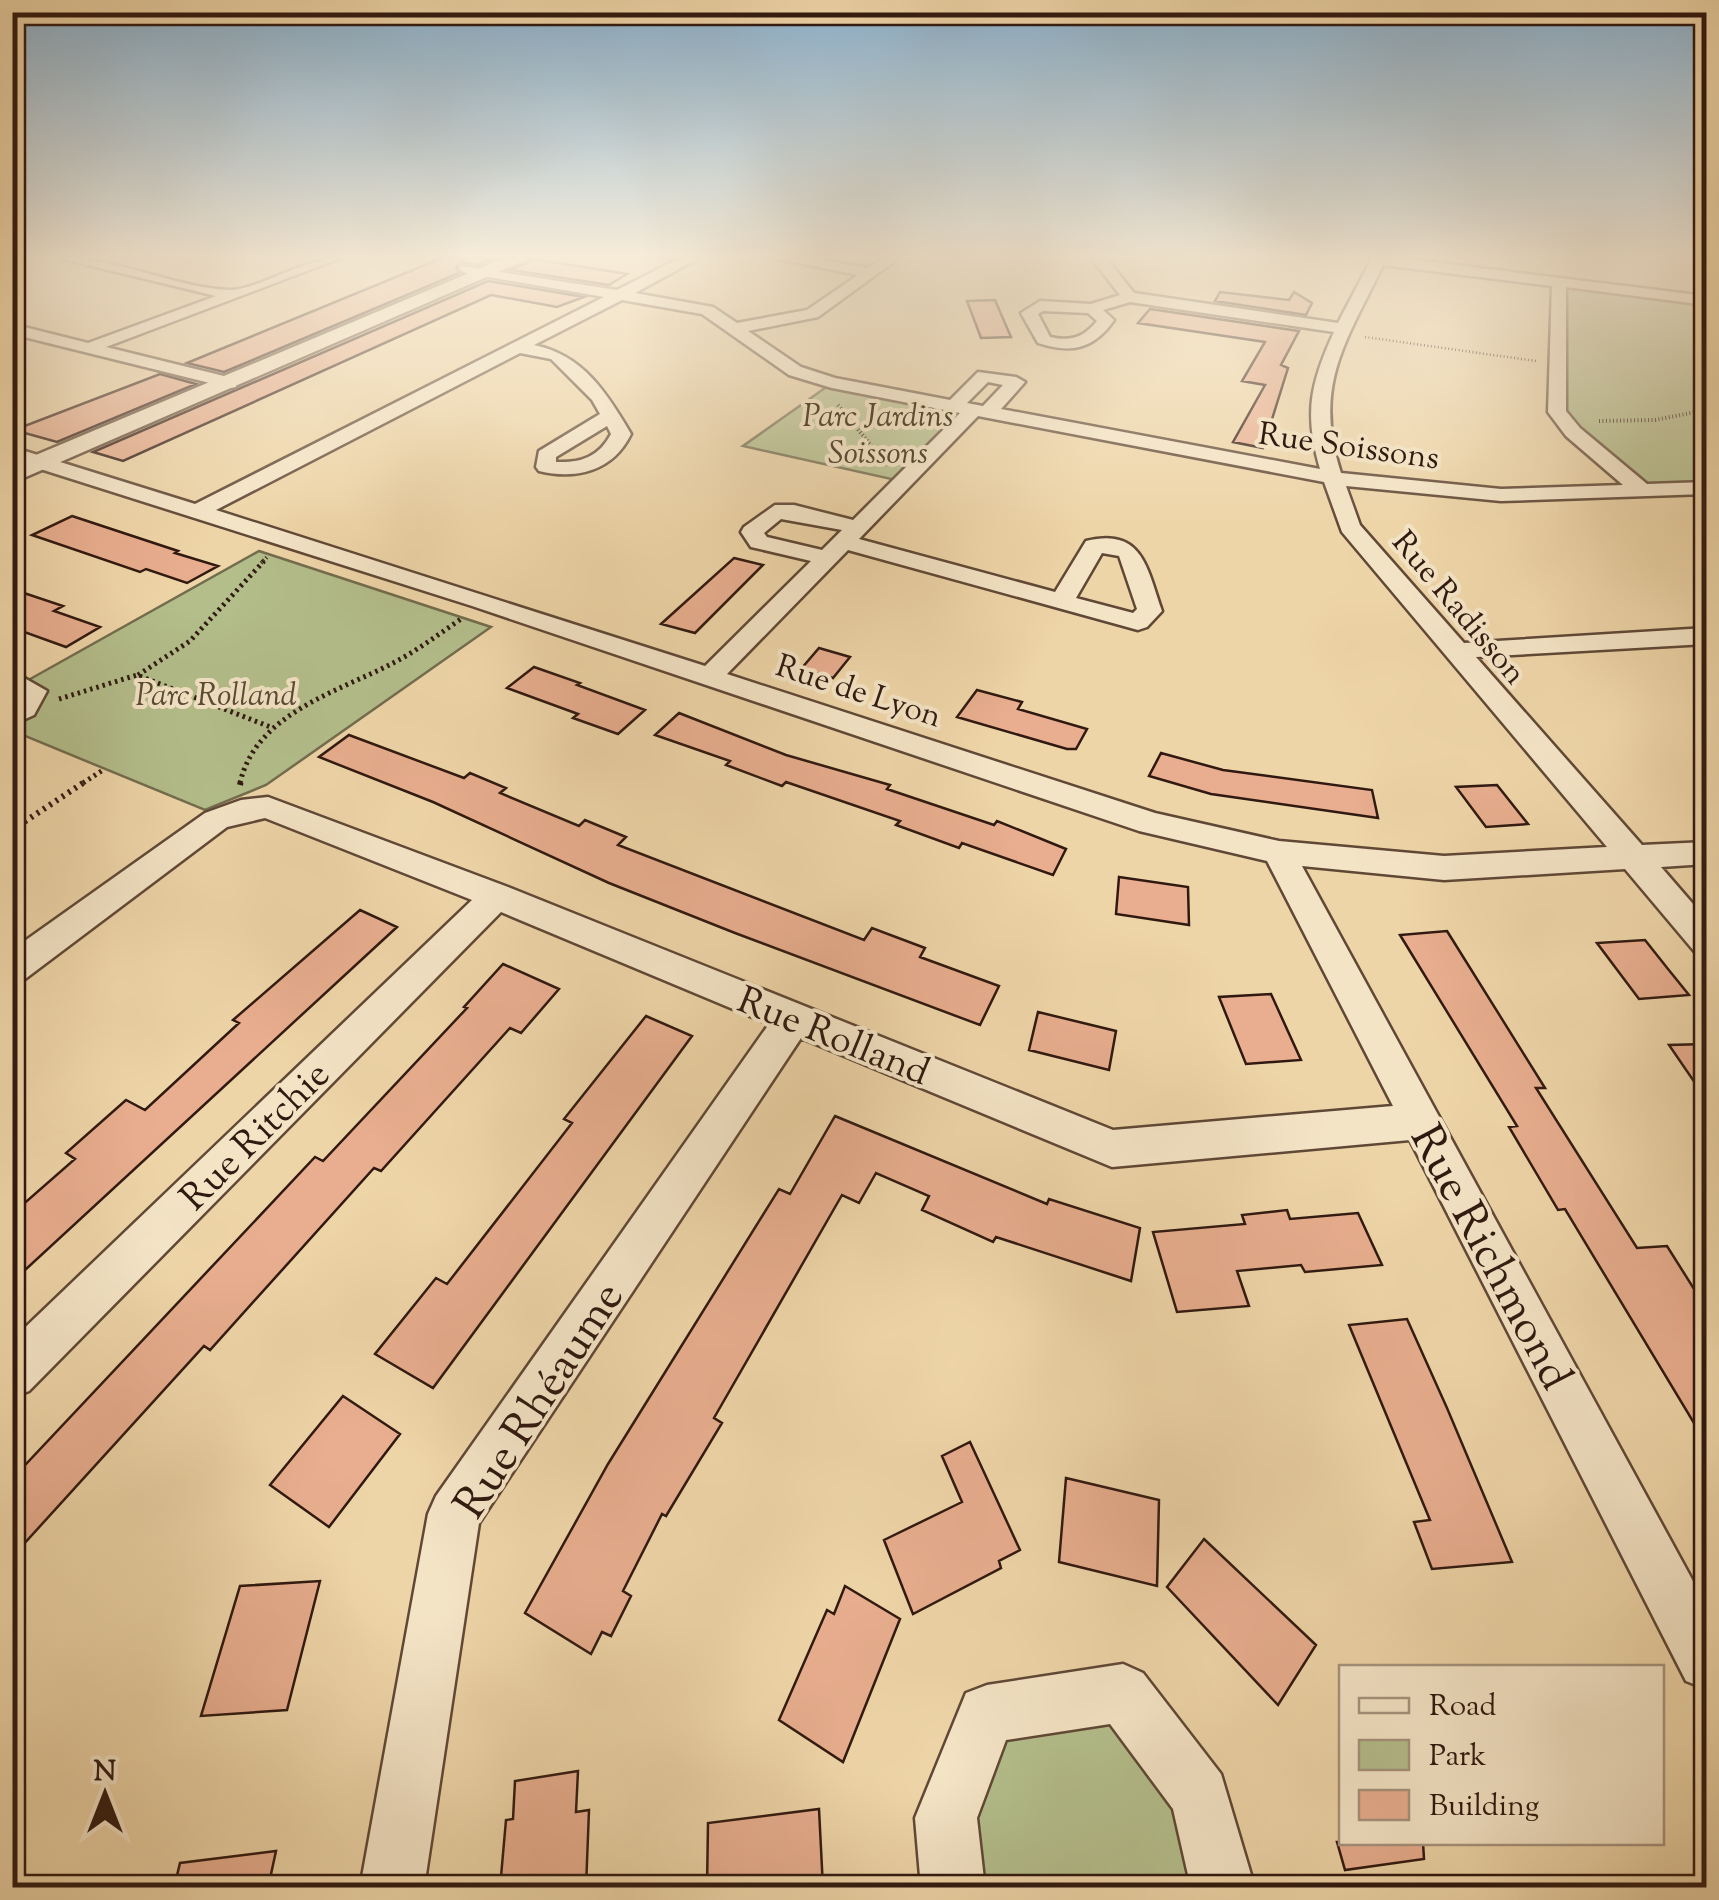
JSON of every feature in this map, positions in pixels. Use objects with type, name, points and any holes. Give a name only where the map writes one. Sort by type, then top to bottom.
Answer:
[{"type":"street","points":[[84,347],[230,383]]},
{"type":"street","points":[[19,461],[282,347]]},
{"type":"street","points":[[19,461],[230,383],[309,347]]},
{"type":"street","points":[[194,513],[515,347]]},
{"type":"street","points":[[519,347],[556,355],[600,396],[609,416]]},
{"type":"street","name":"Rue Soissons","points":[[763,347],[795,371],[828,382],[1333,478],[1501,495],[1706,488]]},
{"type":"street","name":"Rue Radisson","points":[[1339,347],[1322,387],[1318,412],[1333,478],[1350,527],[1706,942]]},
{"type":"street","points":[[1556,347],[1554,397],[1562,419],[1641,490]]},
{"type":"street","points":[[708,677],[972,409]]},
{"type":"street","name":"Rue de Lyon","points":[[19,461],[708,677],[1150,823],[1279,852],[1444,868],[1706,852]]},
{"type":"street","points":[[844,543],[1062,602]]},
{"type":"street","points":[[1453,651],[1706,636]]},
{"type":"street","points":[[12,679],[33,691],[24,709],[12,717]]},
{"type":"street","points":[[12,969],[216,820],[254,801]]},
{"type":"street","name":"Rue Rolland","points":[[254,801],[1112,1149],[1421,1121]]},
{"type":"street","name":"Rue Richmond","points":[[1279,852],[1706,1660]]},
{"type":"street","name":"Rue Ritchie","points":[[12,1374],[496,896]]},
{"type":"street","name":"Rue Rhéaume","points":[[392,1888],[454,1514],[794,1018]]},
{"type":"street","points":[[953,1888],[946,1818],[987,1714],[1123,1693],[1200,1794],[1223,1888]]},
{"type":"path","points":[[1435,347],[1556,364]]},
{"type":"path","points":[[828,382],[822,386],[900,481]]},
{"type":"path","points":[[1562,419],[1656,420],[1706,410]]},
{"type":"path","points":[[43,703],[137,675],[190,641],[269,554]]},
{"type":"path","points":[[254,801],[244,758],[274,728],[331,691],[416,650],[462,618]]},
{"type":"path","points":[[137,675],[274,728]]},
{"type":"path","points":[[12,830],[103,770]]},
{"type":"green space","points":[[1556,347],[1706,347],[1706,488],[1641,489],[1573,432],[1554,397]]},
{"type":"green space","name":"Parc Jardins Soissons","points":[[832,383],[974,410],[900,481],[743,446]]},
{"type":"green space","name":"Parc Rolland","points":[[259,551],[491,627],[266,785],[205,810],[13,731],[23,683]]},
{"type":"green space","points":[[1123,1693],[1223,1887],[953,1887],[987,1714]]},
{"type":"building","points":[[227,347],[284,347],[224,372],[187,363]]},
{"type":"building","points":[[336,347],[376,347],[123,461],[93,452]]},
{"type":"building","points":[[1262,347],[1291,347],[1281,365],[1288,368],[1263,448],[1233,442],[1265,385],[1242,381]]},
{"type":"building","points":[[160,374],[196,384],[57,442],[14,430]]},
{"type":"building","points":[[72,516],[218,566],[187,583],[146,569],[140,572],[32,535]]},
{"type":"building","points":[[734,558],[763,565],[695,633],[661,624]]},
{"type":"building","points":[[12,589],[63,606],[54,611],[100,627],[66,647],[19,630],[12,633]]},
{"type":"building","points":[[819,648],[850,657],[833,678],[801,669]]},
{"type":"building","points":[[534,667],[645,710],[618,734],[573,718],[578,714],[507,688]]},
{"type":"building","points":[[977,690],[1022,702],[1018,709],[1087,729],[1076,749],[1067,749],[957,717]]},
{"type":"building","points":[[679,713],[786,755],[890,785],[887,789],[994,825],[997,821],[1066,849],[1053,875],[962,843],[959,848],[896,825],[900,821],[786,782],[782,786],[726,765],[730,761],[655,735]]},
{"type":"building","points":[[349,735],[464,778],[470,773],[506,788],[500,793],[579,826],[585,820],[626,837],[618,845],[864,940],[872,928],[925,948],[920,957],[999,986],[980,1025],[735,933],[609,883],[433,802],[319,757]]},
{"type":"building","points":[[1161,753],[1223,770],[1372,790],[1378,818],[1211,794],[1149,776]]},
{"type":"building","points":[[1497,785],[1528,824],[1486,827],[1456,787]]},
{"type":"building","points":[[1119,877],[1188,887],[1189,925],[1116,914]]},
{"type":"building","points":[[360,910],[397,927],[12,1282],[12,1214],[75,1159],[66,1153],[126,1100],[145,1110],[239,1023],[233,1020]]},
{"type":"building","points":[[1447,931],[1545,1088],[1536,1088],[1637,1248],[1667,1246],[1706,1308],[1706,1443],[1565,1209],[1558,1210],[1509,1127],[1517,1126],[1400,935]]},
{"type":"building","points":[[1645,940],[1689,995],[1639,999],[1597,943]]},
{"type":"building","points":[[503,964],[559,989],[521,1033],[510,1028],[381,1171],[374,1168],[210,1350],[204,1346],[12,1557],[12,1479],[315,1157],[323,1161],[467,1008],[464,1007]]},
{"type":"building","points":[[1271,994],[1301,1060],[1246,1064],[1219,997]]},
{"type":"building","points":[[1038,1012],[1116,1031],[1109,1070],[1029,1050]]},
{"type":"building","points":[[646,1016],[692,1036],[433,1388],[375,1354],[436,1278],[447,1284],[572,1123],[564,1119]]},
{"type":"building","points":[[1706,1044],[1706,1099],[1669,1045]]},
{"type":"building","points":[[835,1116],[1047,1204],[1049,1199],[1140,1228],[1131,1281],[996,1237],[993,1242],[922,1210],[929,1196],[876,1173],[859,1203],[842,1195],[714,1418],[722,1423],[666,1516],[662,1514],[623,1591],[631,1596],[611,1636],[602,1632],[591,1654],[525,1613],[608,1464],[779,1189],[790,1194]]},
{"type":"building","points":[[1287,1210],[1290,1219],[1358,1213],[1382,1265],[1305,1272],[1301,1265],[1237,1271],[1249,1306],[1177,1312],[1153,1232],[1245,1224],[1242,1215]]},
{"type":"building","points":[[1407,1319],[1512,1562],[1432,1569],[1414,1522],[1430,1520],[1349,1325]]},
{"type":"building","points":[[343,1396],[400,1434],[329,1527],[270,1485]]},
{"type":"building","points":[[970,1442],[1020,1550],[999,1561],[1001,1568],[913,1614],[884,1540],[962,1502],[942,1456]]},
{"type":"building","points":[[1066,1478],[1159,1500],[1157,1586],[1059,1562]]},
{"type":"building","points":[[1204,1539],[1316,1645],[1278,1705],[1167,1587]]},
{"type":"building","points":[[320,1581],[287,1710],[201,1716],[240,1586]]},
{"type":"building","points":[[845,1586],[900,1619],[843,1762],[779,1720],[827,1610],[834,1614]]},
{"type":"building","points":[[578,1771],[576,1812],[589,1810],[586,1888],[500,1888],[506,1820],[513,1819],[515,1781]]},
{"type":"building","points":[[819,1809],[823,1888],[707,1888],[708,1823]]},
{"type":"building","points":[[1337,1842],[1423,1845],[1424,1859],[1345,1870]]},
{"type":"building","points":[[276,1851],[268,1888],[174,1888],[180,1863]]}]
